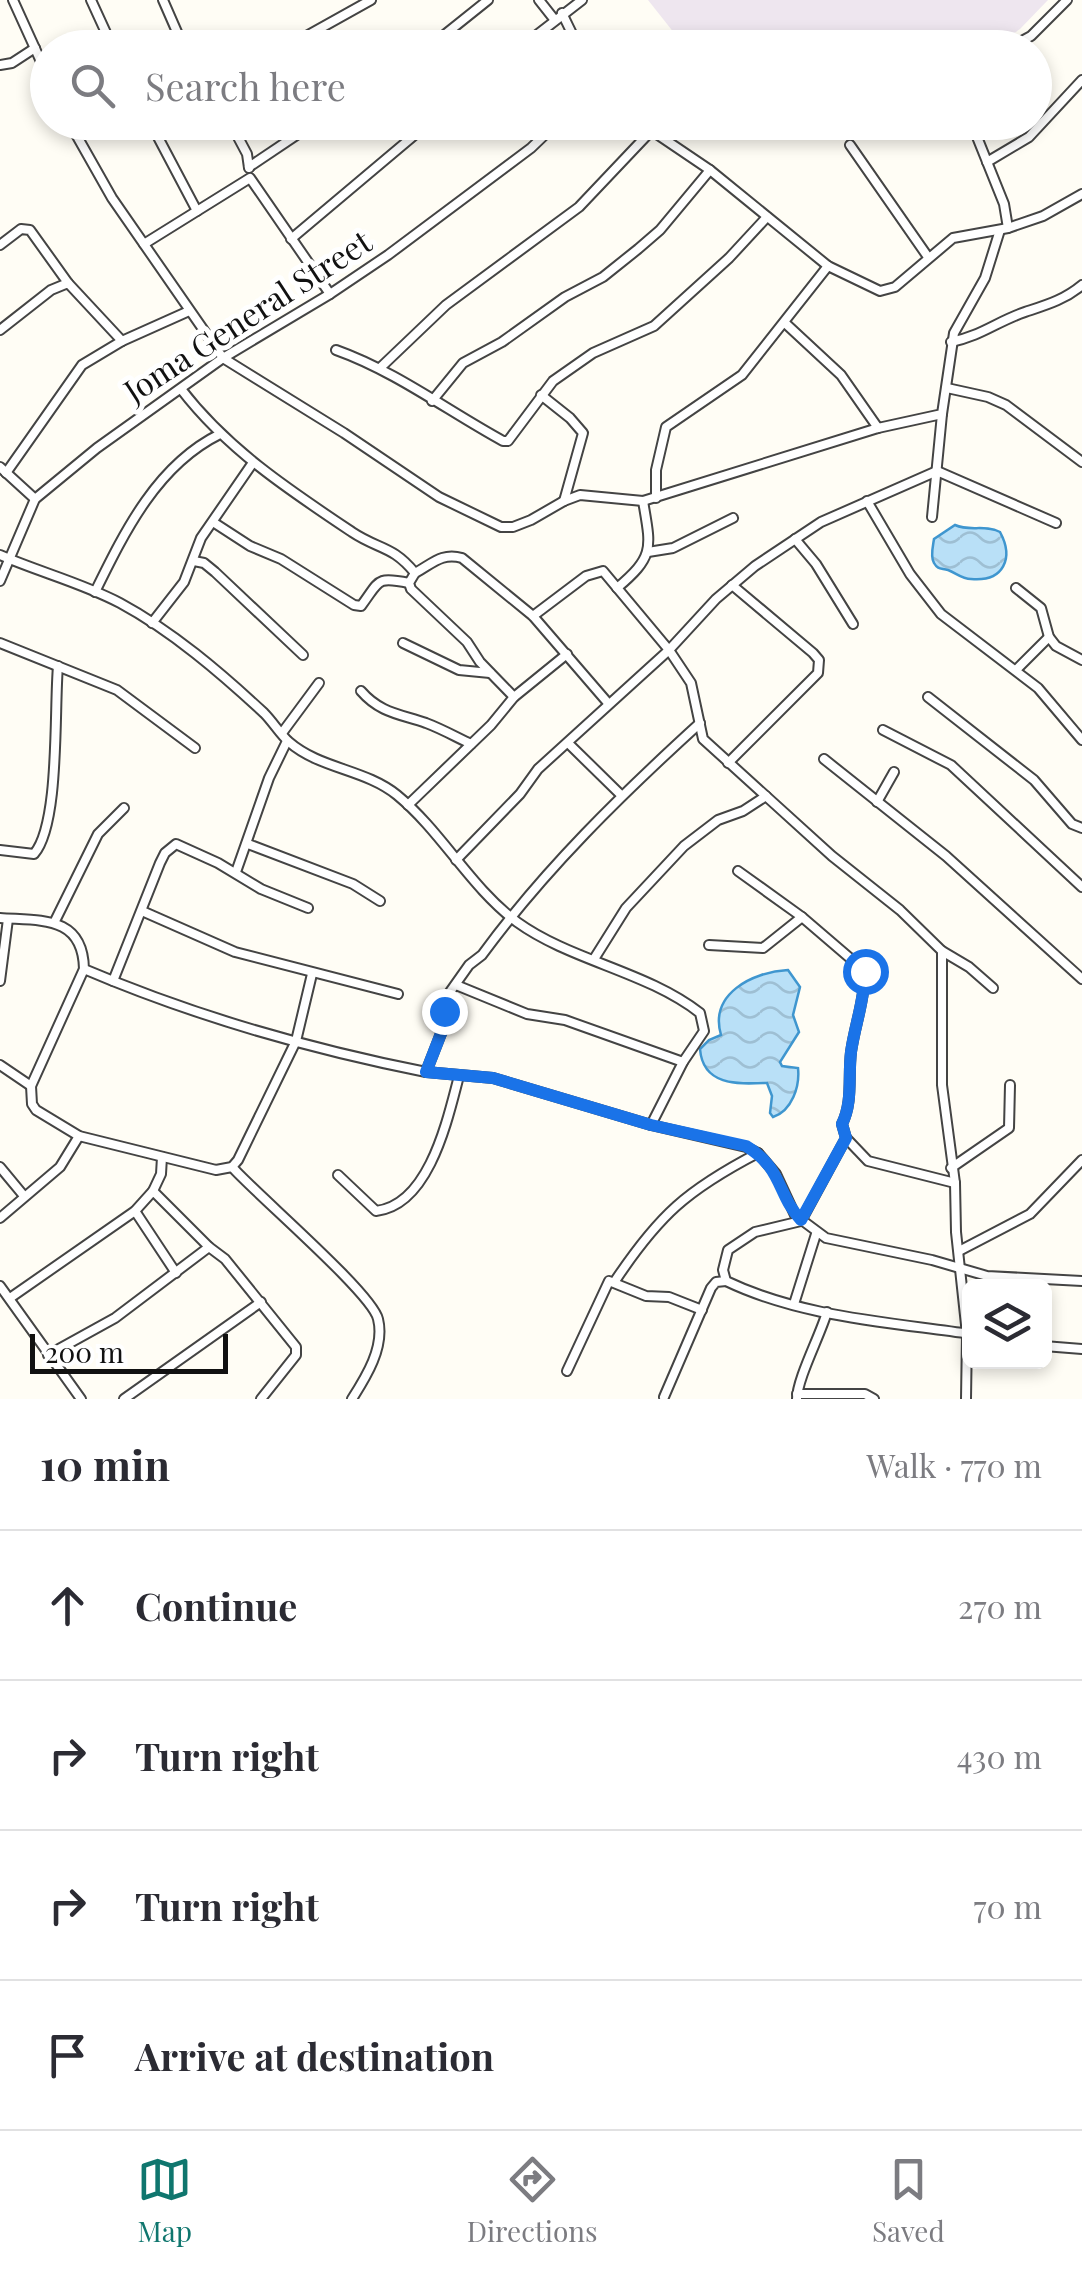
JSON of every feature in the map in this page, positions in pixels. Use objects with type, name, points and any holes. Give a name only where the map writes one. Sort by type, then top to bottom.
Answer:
[{"type":"street","points":[[13,0],[30,37]]},
{"type":"street","points":[[90,0],[104,30]]},
{"type":"street","points":[[163,0],[176,30]]},
{"type":"street","points":[[317,30],[371,0]]},
{"type":"street","points":[[450,30],[488,0]]},
{"type":"street","points":[[539,0],[558,16],[567,30]]},
{"type":"street","points":[[541,30],[582,0]]},
{"type":"street","points":[[1037,30],[1067,0]]},
{"type":"street","points":[[0,66],[30,51]]},
{"type":"street","points":[[1052,112],[1082,80]]},
{"type":"street","points":[[79,140],[112,198],[223,358],[439,498],[489,522],[513,526],[532,520],[564,500],[590,494],[643,501],[656,498],[878,428],[942,414]]},
{"type":"street","points":[[160,140],[197,211]]},
{"type":"street","points":[[240,140],[250,172],[330,294]]},
{"type":"street","points":[[144,244],[197,211],[292,140]]},
{"type":"street","points":[[292,239],[409,140]]},
{"type":"street","name":"Joma General Street","points":[[0,581],[4,557],[35,499],[97,448],[223,358],[330,294],[538,140]]},
{"type":"street","points":[[380,368],[446,305],[579,207],[643,140]]},
{"type":"street","points":[[666,140],[710,170],[828,266],[880,291],[896,287],[953,238],[1004,229],[1042,216],[1082,194]]},
{"type":"street","points":[[932,517],[952,342],[985,278],[1004,229],[1004,204],[978,140]]},
{"type":"street","points":[[987,162],[1023,140]]},
{"type":"street","points":[[850,145],[928,257]]},
{"type":"street","points":[[432,400],[463,364],[502,342],[565,297],[602,278],[638,250],[710,170]]},
{"type":"street","points":[[336,350],[380,368],[508,441],[562,374],[593,352],[654,326],[729,258],[767,216]]},
{"type":"street","points":[[0,245],[21,228],[30,230],[68,282],[122,341]]},
{"type":"street","points":[[656,498],[656,470],[666,427],[730,386],[756,358],[768,338],[786,323],[828,266]]},
{"type":"street","points":[[0,330],[50,290],[68,282]]},
{"type":"street","points":[[952,342],[984,333],[1022,312],[1060,300],[1082,286]]},
{"type":"street","points":[[35,499],[3,470],[54,408],[68,380],[93,356],[189,311]]},
{"type":"street","points":[[786,323],[841,375],[878,428]]},
{"type":"street","points":[[947,388],[1006,404],[1082,462]]},
{"type":"street","points":[[181,390],[208,424],[252,464],[350,530],[400,555],[415,572]]},
{"type":"street","points":[[542,396],[582,433],[564,500]]},
{"type":"street","points":[[96,592],[130,520],[193,448],[220,434]]},
{"type":"street","points":[[152,623],[171,602],[194,561],[201,538],[252,464]]},
{"type":"street","points":[[456,860],[520,794],[538,769],[669,650],[732,585],[774,550],[821,522],[938,471],[1056,523]]},
{"type":"street","points":[[617,588],[639,569],[648,552],[650,537],[643,501]]},
{"type":"street","points":[[867,501],[910,574],[940,614],[1038,688],[1082,740]]},
{"type":"street","points":[[648,552],[673,548],[733,518]]},
{"type":"street","points":[[213,522],[354,605],[360,606],[378,580],[410,583]]},
{"type":"street","points":[[795,540],[816,564],[853,624]]},
{"type":"street","points":[[4,557],[96,592],[152,623],[233,685],[284,737],[310,756],[384,786],[408,805],[510,916],[532,933],[594,958],[700,1013],[704,1031],[683,1062],[651,1125]]},
{"type":"street","points":[[514,696],[490,673],[467,642],[411,589],[415,572],[436,559],[462,558],[533,616],[608,703]]},
{"type":"street","points":[[194,561],[215,572],[303,655]]},
{"type":"street","points":[[533,616],[602,571],[669,650],[691,683],[704,739],[942,951],[969,966],[993,988]]},
{"type":"street","points":[[728,763],[818,673],[819,666],[813,653],[732,585]]},
{"type":"street","points":[[1016,588],[1041,608],[1049,637],[1056,646],[1082,660]]},
{"type":"street","points":[[1016,670],[1049,637]]},
{"type":"street","points":[[0,642],[117,690],[194,748]]},
{"type":"street","points":[[403,642],[459,670],[490,673]]},
{"type":"street","points":[[408,805],[514,696],[568,654]]},
{"type":"street","points":[[0,850],[34,854],[45,835],[54,784],[58,666]]},
{"type":"street","points":[[236,872],[284,737],[319,683]]},
{"type":"street","points":[[361,691],[372,705],[439,728],[471,744]]},
{"type":"street","points":[[928,697],[1034,780],[1072,824],[1082,828]]},
{"type":"street","points":[[426,1072],[442,1031],[445,999],[510,916],[621,795],[700,723]]},
{"type":"street","points":[[883,730],[950,765],[1082,887]]},
{"type":"street","points":[[568,743],[621,795]]},
{"type":"street","points":[[824,759],[954,863],[1082,979]]},
{"type":"street","points":[[877,802],[894,772]]},
{"type":"street","points":[[594,958],[626,908],[684,846],[718,820],[743,811],[766,796]]},
{"type":"street","points":[[55,921],[98,834],[124,808]]},
{"type":"street","points":[[113,981],[160,863],[176,844],[236,872],[261,890],[308,908]]},
{"type":"street","points":[[248,844],[353,884],[380,901]]},
{"type":"street","points":[[738,871],[865,971],[865,995],[851,1051],[849,1110],[842,1124],[846,1138],[868,1161],[955,1182]]},
{"type":"street","points":[[142,911],[235,952],[398,994]]},
{"type":"street","points":[[0,981],[4,918],[55,921],[80,944],[84,969],[31,1086],[36,1110],[79,1136],[216,1170],[232,1168]]},
{"type":"street","points":[[709,945],[763,948],[802,918]]},
{"type":"street","points":[[942,951],[942,1085],[962,1279]]},
{"type":"street","points":[[84,969],[210,1016],[296,1041],[426,1072],[493,1078],[651,1125],[746,1146],[776,1174],[801,1220],[816,1234],[1004,1279],[1082,1281]]},
{"type":"street","points":[[232,1168],[296,1041],[312,974]]},
{"type":"street","points":[[456,985],[527,1014],[565,1020],[683,1062]]},
{"type":"street","points":[[0,1064],[31,1086]]},
{"type":"street","points":[[338,1175],[376,1210],[402,1199],[437,1153],[459,1076]]},
{"type":"street","points":[[951,1168],[1009,1128],[1010,1085]]},
{"type":"street","points":[[0,1218],[60,1167],[79,1136]]},
{"type":"street","points":[[726,1281],[722,1270],[728,1250],[755,1232],[801,1220],[846,1138]]},
{"type":"street","points":[[615,1281],[648,1233],[669,1212],[695,1189],[758,1154]]},
{"type":"street","points":[[10,1298],[135,1210],[153,1191],[161,1174],[162,1157]]},
{"type":"street","points":[[959,1251],[1030,1214],[1082,1160]]},
{"type":"street","points":[[0,1167],[24,1196]]},
{"type":"street","points":[[232,1168],[339,1270],[378,1317],[380,1332],[374,1359],[352,1399]]},
{"type":"street","points":[[153,1191],[218,1252],[296,1347],[296,1355],[261,1399]]},
{"type":"street","points":[[135,1210],[176,1273]]},
{"type":"street","points":[[794,1304],[816,1234]]},
{"type":"street","points":[[48,1356],[115,1318],[209,1247]]},
{"type":"street","points":[[567,1371],[610,1281],[646,1296],[669,1297],[702,1310]]},
{"type":"street","points":[[664,1397],[716,1282],[726,1281],[748,1292],[826,1312],[962,1333]]},
{"type":"street","points":[[0,1286],[81,1399]]},
{"type":"street","points":[[124,1399],[221,1334],[261,1302]]},
{"type":"street","points":[[826,1312],[797,1396],[865,1394],[874,1399]]},
{"type":"street","points":[[1052,1347],[1082,1349]]},
{"type":"street","points":[[966,1399],[967,1369]]},
{"type":"shaded area","points":[[648,0],[1048,0],[1019,30],[672,30]]},
{"type":"water","points":[[955,525],[1000,532],[1006,559],[998,572],[991,577],[968,579],[935,565],[934,539]]},
{"type":"water","points":[[788,970],[800,987],[793,1015],[799,1032],[780,1062],[782,1066],[798,1068],[798,1082],[790,1104],[773,1117],[767,1083],[735,1083],[715,1077],[703,1061],[700,1049],[721,1035],[721,1008],[736,988],[761,975]]},
{"type":"route","points":[[444,1011],[442,1031],[426,1072],[493,1078],[651,1125],[746,1146],[776,1174],[801,1220],[846,1138],[842,1124],[849,1110],[851,1051],[865,995],[865,971]]}]
